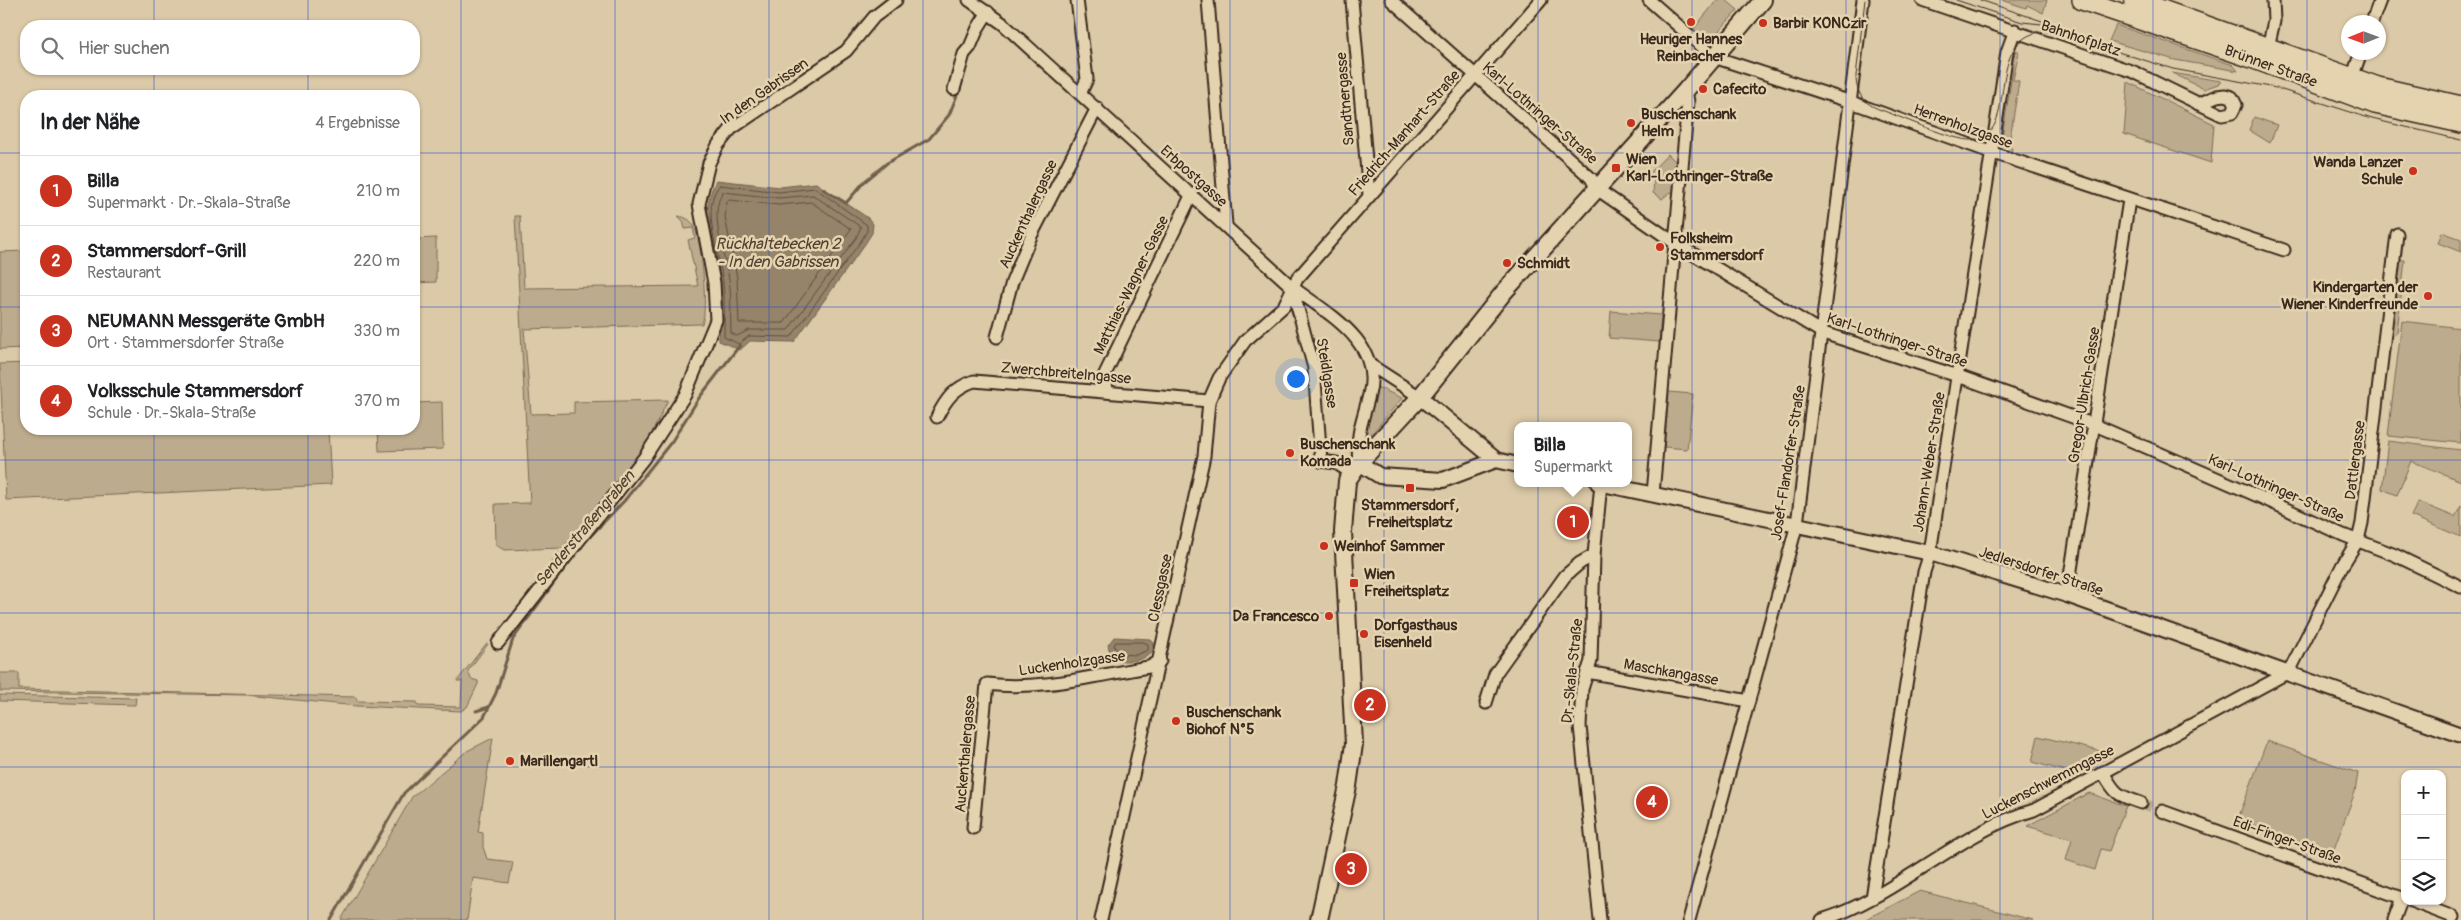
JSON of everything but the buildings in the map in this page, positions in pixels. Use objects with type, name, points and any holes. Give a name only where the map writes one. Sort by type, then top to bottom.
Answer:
[{"type":"main road","points":[[1319,920],[1346,795],[1354,744],[1343,532],[1347,481],[1355,468],[1420,397],[1504,292],[1686,90],[1763,0]]},
{"type":"main road","name":"Brünner Straße","points":[[2082,0],[2265,55],[2406,94],[2461,106]]},
{"type":"main road","name":"Brünner Straße","points":[[2134,0],[2375,104],[2461,123]]},
{"type":"street","name":"In den Gabrissen","points":[[498,643],[644,458],[682,402],[700,362],[716,320],[714,283],[699,204],[709,163],[718,145],[731,129],[846,51],[874,17],[896,0]]},
{"type":"street","name":"Erbpostgasse","points":[[969,0],[988,12],[1081,92],[1292,287],[1342,325],[1360,342],[1372,366]]},
{"type":"street","points":[[1077,0],[1087,79],[1081,92]]},
{"type":"street","points":[[1208,0],[1226,225]]},
{"type":"street","name":"Sandtnergasse","points":[[1352,0],[1369,195]]},
{"type":"street","name":"Karl-Lothringer-Straße","points":[[1391,0],[1592,178],[1597,189],[1675,242],[1823,333],[1958,376],[2094,425],[2260,497],[2334,532],[2358,540],[2461,586]]},
{"type":"street","name":"Friedrich-Manhart-Straße","points":[[1292,287],[1369,195],[1541,0]]},
{"type":"street","name":"Herrenholzgasse","points":[[1649,0],[1714,57],[1851,102],[2129,200],[2284,250]]},
{"type":"street","name":"Josef-Flandorfer-Straße","points":[[1689,920],[1734,749],[1749,701],[1797,524],[1823,333],[1863,0]]},
{"type":"street","name":"Bahnhofplatz","points":[[1922,0],[2015,30],[2134,72],[2198,104]]},
{"type":"street","points":[[2265,55],[2274,21],[2273,0]]},
{"type":"street","points":[[2375,15],[2380,0]]},
{"type":"street","points":[[954,89],[964,54],[970,47],[978,28],[988,12]]},
{"type":"street","name":"Johann-Weber-Straße","points":[[1872,898],[1924,572],[1930,553],[1993,153],[2007,52],[2015,30]]},
{"type":"street","points":[[2352,78],[2358,60]]},
{"type":"street","points":[[1653,494],[1688,102],[1686,90]]},
{"type":"street","name":"Auckenthalergasse","points":[[997,337],[1012,282],[1031,236],[1097,108]]},
{"type":"street","name":"Matthias-Wagner-Gasse","points":[[1107,391],[1105,374],[1192,194]]},
{"type":"street","name":"Gregor-Ulbrich-Gasse","points":[[2067,595],[2129,200]]},
{"type":"street","name":"Dattlergasse","points":[[2289,672],[2342,566],[2358,540],[2363,514],[2397,234]]},
{"type":"street","name":"Clessgasse","points":[[1101,920],[1204,456],[1209,401],[1219,378],[1245,341],[1284,306],[1292,287]]},
{"type":"street","name":"Steidlgasse","points":[[1292,287],[1314,368],[1321,461],[1355,468]]},
{"type":"street","points":[[1496,460],[1443,480],[1380,476],[1355,468],[1357,439],[1370,394],[1372,366],[1420,397],[1496,460],[1514,464]]},
{"type":"street","name":"Zwerchbreitelngasse","points":[[937,416],[947,397],[962,385],[974,381],[1209,401]]},
{"type":"street","name":"Dr.-Skala-Straße","points":[[1599,487],[1594,555],[1591,661],[1582,689],[1580,726],[1600,920]]},
{"type":"street","name":"Jedlersdorfer Straße","points":[[1615,487],[1930,553],[2067,595],[2289,672],[2461,735]]},
{"type":"street","points":[[1486,703],[1495,674],[1565,576],[1580,563],[1594,555]]},
{"type":"street","name":"Luckenholzgasse","points":[[986,684],[1012,686],[1040,684],[1149,667],[1160,661]]},
{"type":"street","name":"Maschkangasse","points":[[1587,672],[1749,701]]},
{"type":"street","name":"Luckenschwemmgasse","points":[[1822,920],[1872,898],[1968,840],[2015,816],[2034,810],[2289,672]]},
{"type":"street","name":"Auckenthalergasse","points":[[973,828],[986,684]]},
{"type":"street","points":[[2103,772],[2113,790],[2121,796],[2141,803]]},
{"type":"street","name":"Edi-Finger-Straße","points":[[2162,811],[2401,897]]},
{"type":"street","points":[[2394,920],[2403,905]]},
{"type":"street","name":"Edi-Finger-Straße","points":[[2422,905],[2453,917]]},
{"type":"shaded area","points":[[1717,0],[1726,0],[1738,10],[1708,43],[1693,30]]},
{"type":"shaded area","points":[[2002,0],[2047,0],[2043,13],[2027,5],[2026,8]]},
{"type":"shaded area","points":[[2116,25],[2233,65],[2238,71],[2175,60],[2109,41]]},
{"type":"shaded area","points":[[2017,50],[2019,52],[2013,80],[2019,81],[2009,145],[2012,149],[2011,153],[2000,149],[2014,63],[2011,61]]},
{"type":"shaded area","points":[[2172,73],[2221,81],[2221,83],[2204,89]]},
{"type":"shaded area","points":[[2128,82],[2214,124],[2211,163],[2124,134]]},
{"type":"shaded area","points":[[2254,117],[2277,125],[2270,143],[2249,130]]},
{"type":"shaded area","points":[[1668,154],[1675,161],[1680,159],[1677,191],[1669,193],[1662,199],[1653,193],[1654,180],[1649,174]]},
{"type":"shaded area","points":[[515,216],[520,216],[524,288],[698,286],[688,240],[695,238],[693,228],[685,229],[683,221],[678,216],[687,219],[694,226],[702,260],[704,316],[702,324],[524,329],[531,414],[574,413],[574,402],[668,400],[644,449],[563,548],[504,550],[496,545],[495,504],[530,503]]},
{"type":"shaded area","points":[[2442,232],[2461,239],[2461,252],[2438,243]]},
{"type":"shaded area","points":[[436,238],[436,282],[420,283],[420,239]]},
{"type":"shaded area","points":[[20,251],[20,348],[0,349],[0,252]]},
{"type":"shaded area","points":[[2399,260],[2405,260],[2397,333],[2390,335],[2391,320],[2394,319],[2397,296],[2394,294],[2398,289]]},
{"type":"shaded area","points":[[1611,311],[1661,315],[1659,342],[1609,338]]},
{"type":"shaded area","points":[[2402,321],[2461,328],[2461,443],[2388,436]]},
{"type":"shaded area","points":[[20,363],[20,435],[328,435],[331,485],[6,500],[0,364]]},
{"type":"shaded area","points":[[1377,387],[1402,398],[1368,438],[1363,436]]},
{"type":"shaded area","points":[[1669,392],[1693,394],[1687,449],[1664,447]]},
{"type":"shaded area","points":[[442,402],[443,449],[379,451],[378,435],[420,435],[420,403]]},
{"type":"shaded area","points":[[2388,441],[2461,450],[2461,481],[2411,461],[2397,495],[2382,489]]},
{"type":"shaded area","points":[[2418,502],[2455,517],[2461,506],[2461,537],[2411,516]]},
{"type":"shaded area","points":[[486,644],[488,644],[468,671],[471,679],[478,681],[478,684],[467,707],[461,711],[357,706],[246,695],[0,691],[0,673],[19,673],[19,689],[356,697],[357,701],[417,702],[418,706],[461,707],[462,681],[457,681]]},
{"type":"shaded area","points":[[0,695],[136,698],[135,705],[0,701]]},
{"type":"shaded area","points":[[2038,736],[2112,755],[2076,774],[2032,762]]},
{"type":"shaded area","points":[[493,738],[478,832],[483,833],[483,847],[487,859],[513,862],[509,883],[473,878],[467,920],[341,920],[412,797],[467,751]]},
{"type":"shaded area","points":[[2267,741],[2358,773],[2355,792],[2334,849],[2325,852],[2238,819]]},
{"type":"shaded area","points":[[2089,793],[2126,806],[2109,851],[2101,849],[2095,870],[2066,860],[2072,839],[2027,826]]},
{"type":"shaded area","points":[[1920,891],[2033,920],[1864,920]]},
{"type":"water","name":"Rückhaltebecken 2 - In den Gabrissen","points":[[716,180],[780,187],[816,183],[868,218],[873,224],[872,233],[865,244],[794,342],[750,341],[740,350],[719,341],[720,313],[707,228],[710,196]]},
{"type":"water","points":[[1114,637],[1150,639],[1154,643],[1153,652],[1145,657],[1122,661],[1113,657],[1108,645]]},
{"type":"waterway","name":"Senderstraßengraben","points":[[823,189],[846,203],[864,182],[887,163],[929,139],[949,115],[962,83]]},
{"type":"waterway","name":"Senderstraßengraben","points":[[581,546],[624,501],[672,441],[699,398],[740,345]]},
{"type":"waterway","name":"Senderstraßengraben","points":[[331,920],[404,793],[484,717],[496,693],[513,639],[571,559]]},
{"type":"waterway","points":[[476,711],[489,707]]},
{"type":"tunnel","points":[[2141,803],[2162,811]]},
{"type":"tram line","points":[[1865,0],[1856,76],[1856,83],[1863,99],[1878,109],[1940,133],[1962,139],[1970,140],[1986,135],[1995,123],[2007,66],[2014,48],[2028,36],[2050,31],[2173,69],[2276,88],[2372,119],[2461,140]]},
{"type":"tram line","points":[[1956,0],[2022,22],[2052,25]]},
{"type":"tram line","points":[[1980,0],[2042,21]]},
{"type":"place","name":"Heuriger Hannes Reinbacher","points":[[1691,22]]},
{"type":"place","name":"Barbir KONCzir","points":[[1763,23]]},
{"type":"place","name":"Cafecito","points":[[1703,89]]},
{"type":"place","name":"Buschenschank Helm","points":[[1631,123]]},
{"type":"place","name":"Wien Karl-Lothringer-Straße","points":[[1616,168]]},
{"type":"place","name":"Wanda Lanzer Schule","points":[[2413,171]]},
{"type":"place","name":"Folksheim Stammersdorf","points":[[1660,247]]},
{"type":"place","name":"Schmidt","points":[[1507,263]]},
{"type":"place","name":"Kindergarten der Wiener Kinderfreunde","points":[[2428,296]]},
{"type":"place","name":"Buschenschank Komada","points":[[1290,453]]},
{"type":"place","name":"Stammersdorf, Freiheitsplatz","points":[[1410,488]]},
{"type":"place","name":"Billa","points":[[1573,522]]},
{"type":"place","name":"Weinhof Sammer","points":[[1324,546]]},
{"type":"place","name":"Wien Freiheitsplatz","points":[[1354,583]]},
{"type":"place","name":"Da Francesco","points":[[1329,616]]},
{"type":"place","name":"Dorfgasthaus Eisenheld","points":[[1364,634]]},
{"type":"place","name":"Stammersdorf-Grill","points":[[1370,705]]},
{"type":"place","name":"Buschenschank Biohof N°5","points":[[1176,721]]},
{"type":"place","name":"Marillengartl","points":[[510,761]]},
{"type":"place","name":"Volksschule Stammersdorf","points":[[1652,802]]},
{"type":"place","name":"NEUMANN Messgeräte GmbH","points":[[1351,869]]}]
